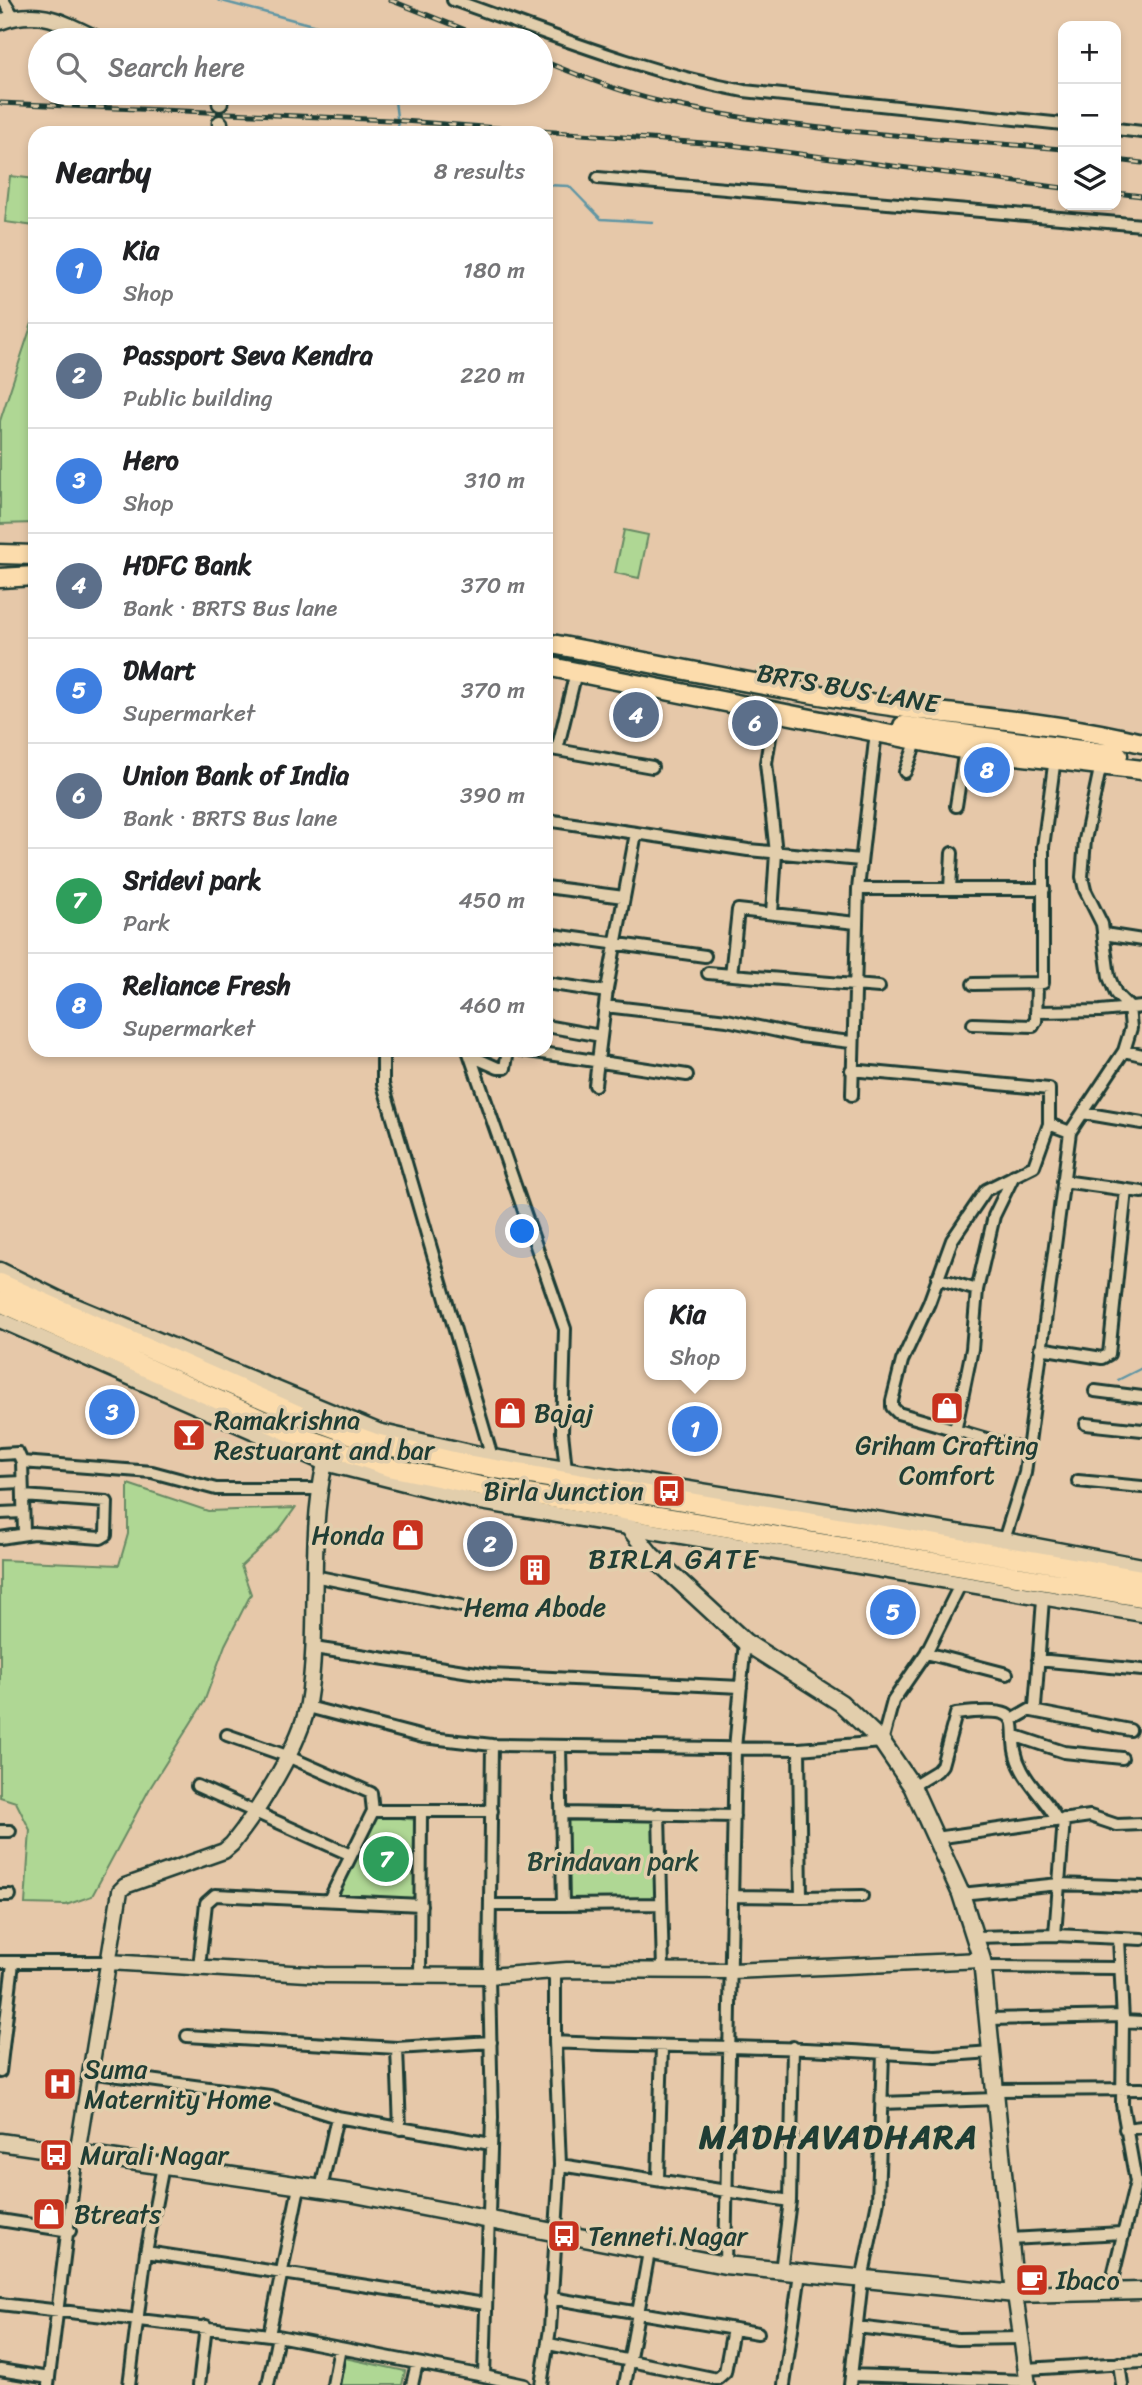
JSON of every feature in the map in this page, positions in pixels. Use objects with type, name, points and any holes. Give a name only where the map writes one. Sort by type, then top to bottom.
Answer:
[{"type":"main road","points":[[0,554],[28,555]]},
{"type":"main road","points":[[0,566],[28,566]]},
{"type":"main road","points":[[0,578],[28,576]]},
{"type":"main road","points":[[553,644],[832,696],[907,708],[1057,724],[1142,743]]},
{"type":"main road","name":"BRTS BUS LANE","points":[[553,656],[881,723],[1072,747],[1142,760]]},
{"type":"main road","points":[[553,667],[965,749],[1142,770]]},
{"type":"main road","points":[[0,1283],[278,1407],[364,1439],[466,1464],[627,1485],[1142,1578]]},
{"type":"main road","points":[[0,1302],[297,1435],[389,1467],[625,1518],[1142,1597]]},
{"type":"main road","points":[[627,1485],[625,1518],[651,1555],[745,1642],[841,1703],[882,1742],[912,1786],[961,1894],[982,1964],[1015,2294]]},
{"type":"main road","points":[[0,2142],[321,2189],[725,2265],[1015,2294],[1142,2291]]},
{"type":"street","points":[[3,0],[7,19],[33,14],[59,20],[75,28]]},
{"type":"street","points":[[453,0],[532,28]]},
{"type":"street","points":[[553,35],[639,66],[695,82],[744,91],[1058,123]]},
{"type":"street","points":[[1121,130],[1142,132]]},
{"type":"street","points":[[598,178],[1142,225]]},
{"type":"street","points":[[553,746],[576,672]]},
{"type":"street","points":[[772,913],[776,853],[766,774],[774,712]]},
{"type":"street","points":[[852,1095],[850,1070],[858,889],[876,732]]},
{"type":"street","points":[[905,772],[916,740]]},
{"type":"street","points":[[553,749],[652,767]]},
{"type":"street","points":[[956,806],[965,749]]},
{"type":"street","points":[[974,984],[1037,986],[1044,980],[1043,848],[1055,758]]},
{"type":"street","points":[[1004,1540],[1025,1473],[1070,1132],[1124,1051],[1131,1028],[1129,1007],[1116,993],[1109,977],[1104,934],[1085,890],[1081,863],[1101,764]]},
{"type":"street","points":[[553,821],[776,853],[860,860]]},
{"type":"street","points":[[595,1084],[607,992],[636,833]]},
{"type":"street","points":[[950,889],[953,853]]},
{"type":"street","points":[[553,888],[624,897]]},
{"type":"street","points":[[858,889],[1044,889]]},
{"type":"street","points":[[732,975],[736,913],[742,909],[856,923]]},
{"type":"street","points":[[1104,934],[1142,940]]},
{"type":"street","points":[[553,935],[705,956]]},
{"type":"street","points":[[708,973],[879,987]]},
{"type":"street","points":[[553,984],[607,992]]},
{"type":"street","points":[[973,1024],[1033,1027],[1037,986]]},
{"type":"street","points":[[605,1006],[727,1020],[800,1037],[851,1042]]},
{"type":"street","points":[[1036,1012],[1113,1011],[1142,1007]]},
{"type":"street","points":[[553,1027],[601,1036]]},
{"type":"street","points":[[1124,1051],[1142,1055]]},
{"type":"street","points":[[553,1055],[687,1076]]},
{"type":"street","points":[[383,1057],[383,1084],[492,1457]]},
{"type":"street","points":[[470,1057],[565,1329],[562,1432],[566,1469]]},
{"type":"street","points":[[477,1057],[498,1068],[505,1068],[507,1057]]},
{"type":"street","points":[[513,1068],[514,1057]]},
{"type":"street","points":[[850,1070],[1049,1089],[1049,1124],[1034,1166],[986,1190],[952,1240],[902,1361],[892,1407],[898,1413],[954,1432],[1027,1451]]},
{"type":"street","points":[[1083,1113],[1142,1123]]},
{"type":"street","points":[[1049,1124],[1070,1132]]},
{"type":"street","points":[[954,1432],[972,1349],[977,1290],[994,1216],[1014,1175]]},
{"type":"street","points":[[1063,1181],[1142,1192]]},
{"type":"street","points":[[1040,1348],[1102,1357],[1109,1354],[1126,1190]]},
{"type":"street","points":[[0,1270],[59,1299],[378,1431],[492,1457],[566,1469],[627,1485],[1004,1540],[1142,1566]]},
{"type":"street","points":[[937,1278],[977,1290]]},
{"type":"street","points":[[0,1320],[325,1463],[464,1498],[625,1518],[960,1585],[1142,1614]]},
{"type":"street","points":[[1095,1391],[1142,1397]]},
{"type":"street","points":[[1086,1424],[1142,1430]]},
{"type":"street","points":[[0,1454],[21,1454],[24,1533]]},
{"type":"street","points":[[22,1462],[152,1472],[216,1489],[319,1489]]},
{"type":"street","points":[[0,2370],[49,2382],[77,2154],[119,1898],[125,1886],[224,1851],[239,1836],[288,1756],[308,1707],[314,1648],[314,1576],[319,1489],[325,1463]]},
{"type":"street","points":[[1078,1481],[1142,1488]]},
{"type":"street","points":[[0,1483],[22,1482]]},
{"type":"street","points":[[0,1538],[24,1533],[104,1537],[108,1504],[103,1501],[23,1496]]},
{"type":"street","points":[[0,1513],[23,1512]]},
{"type":"street","points":[[314,1576],[461,1606]]},
{"type":"street","points":[[308,1707],[423,1737],[492,1745],[799,1749],[882,1742],[893,1701],[926,1653],[960,1585]]},
{"type":"street","points":[[1032,1711],[1037,1700],[1043,1599]]},
{"type":"street","points":[[725,2265],[735,1748],[745,1642]]},
{"type":"street","points":[[314,1648],[490,1675],[741,1687]]},
{"type":"street","points":[[926,1653],[1007,1674]]},
{"type":"street","points":[[1038,1660],[1142,1670]]},
{"type":"street","points":[[912,1786],[942,1765],[957,1714],[987,1712],[1014,1719],[1032,1711],[1130,1730]]},
{"type":"street","points":[[1014,1719],[1022,1771],[1060,1820],[1055,1935]]},
{"type":"street","points":[[227,1735],[288,1756],[371,1793],[373,1811],[329,1900]]},
{"type":"street","points":[[1016,1736],[1064,1752],[1122,1758]]},
{"type":"street","points":[[484,2376],[491,2144],[489,1976],[492,1745]]},
{"type":"street","points":[[560,1746],[562,1905]]},
{"type":"street","points":[[799,1749],[801,1897]]},
{"type":"street","points":[[197,1786],[351,1855]]},
{"type":"street","points":[[373,1811],[492,1811]]},
{"type":"street","points":[[420,1976],[421,1812]]},
{"type":"street","points":[[562,1813],[734,1816]]},
{"type":"street","points":[[659,1814],[663,1971]]},
{"type":"street","points":[[936,1838],[1090,1816],[1117,1825],[1142,1824]]},
{"type":"street","points":[[961,1894],[1059,1884],[1142,1887]]},
{"type":"street","points":[[199,1967],[209,1897],[215,1895],[421,1905]]},
{"type":"street","points":[[732,1896],[862,1896]]},
{"type":"street","points":[[491,1905],[661,1904]]},
{"type":"street","points":[[975,1937],[1055,1935],[1142,1939]]},
{"type":"street","points":[[1110,2292],[1122,2233],[1138,2194],[1139,2173],[1125,2129],[1119,1939]]},
{"type":"street","points":[[0,1962],[109,1962],[323,1975],[420,1976],[489,1976],[555,1971],[732,1971],[982,1964],[1118,1968]]},
{"type":"street","points":[[0,2072],[13,1963]]},
{"type":"street","points":[[541,2385],[549,2344],[560,2165],[555,1971]]},
{"type":"street","points":[[988,2020],[1123,2018],[1142,2022]]},
{"type":"street","points":[[187,2036],[397,2048],[491,2042]]},
{"type":"street","points":[[555,2042],[662,2047],[793,2047],[935,2056],[992,2052]]},
{"type":"street","points":[[659,2178],[662,2047]]},
{"type":"street","points":[[781,2271],[790,2201],[793,2047]]},
{"type":"street","points":[[397,2048],[400,2129]]},
{"type":"street","points":[[883,2053],[877,2201],[862,2280],[851,2380],[1028,2378],[1119,2363],[1142,2362]]},
{"type":"street","points":[[89,2072],[270,2096],[337,2117],[491,2144]]},
{"type":"street","points":[[882,2103],[1066,2087],[1123,2091],[1142,2089]]},
{"type":"street","points":[[321,2189],[337,2117]]},
{"type":"street","points":[[1125,2129],[1142,2127]]},
{"type":"street","points":[[560,2165],[659,2178],[790,2201]]},
{"type":"street","points":[[129,2385],[146,2252],[163,2166]]},
{"type":"street","points":[[268,2385],[282,2273],[299,2187]]},
{"type":"street","points":[[0,2220],[69,2231]]},
{"type":"street","points":[[1010,2239],[1122,2233]]},
{"type":"street","points":[[146,2252],[485,2304]]},
{"type":"street","points":[[625,2385],[649,2252]]},
{"type":"street","points":[[784,2385],[800,2273]]},
{"type":"street","points":[[1015,2294],[1028,2378]]},
{"type":"street","points":[[551,2298],[758,2333]]},
{"type":"street","points":[[0,2304],[58,2313],[206,2326],[273,2335],[524,2385]]},
{"type":"street","points":[[199,2385],[206,2326]]},
{"type":"street","points":[[857,2327],[958,2339],[1022,2338]]},
{"type":"street","points":[[549,2344],[720,2378],[724,2372],[733,2329]]},
{"type":"street","points":[[333,2385],[340,2348]]},
{"type":"street","points":[[412,2385],[417,2363]]},
{"type":"street","points":[[1119,2363],[1122,2385]]},
{"type":"green space","points":[[10,176],[28,178],[28,225],[5,222]]},
{"type":"green space","points":[[28,335],[28,523],[0,524],[0,421]]},
{"type":"green space","points":[[624,530],[648,535],[639,578],[615,573]]},
{"type":"green space","points":[[128,1484],[208,1511],[295,1508],[279,1530],[241,1566],[251,1594],[225,1645],[204,1702],[150,1788],[92,1896],[66,1905],[25,1904],[30,1830],[16,1802],[0,1797],[0,1560],[119,1565],[128,1534]]},
{"type":"green space","points":[[373,1815],[417,1820],[417,1900],[337,1898]]},
{"type":"green space","name":"Brindavan park","points":[[658,1820],[658,1900],[569,1901],[568,1821]]},
{"type":"green space","points":[[345,2358],[405,2371],[402,2385],[340,2385]]},
{"type":"waterway","points":[[218,0],[324,28]]},
{"type":"waterway","points":[[396,105],[398,126]]},
{"type":"waterway","points":[[553,185],[569,186],[601,219],[653,222]]},
{"type":"waterway","points":[[1118,1380],[1142,1368]]},
{"type":"railway","points":[[390,0],[461,28]]},
{"type":"railway","points":[[553,65],[631,93],[711,112],[811,127],[1058,149]]},
{"type":"railway","points":[[0,103],[28,104]]},
{"type":"railway","points":[[46,105],[472,126]]},
{"type":"railway","points":[[553,132],[731,145],[1058,187]]},
{"type":"railway","points":[[1121,161],[1142,163]]},
{"type":"railway","points":[[1121,194],[1142,196]]},
{"type":"place","name":"HDFC Bank","points":[[636,715]]},
{"type":"place","name":"Union Bank of India","points":[[755,723]]},
{"type":"place","name":"Reliance Fresh","points":[[987,770]]},
{"type":"place","name":"Griham Crafting Comfort","points":[[947,1408]]},
{"type":"place","name":"Hero","points":[[112,1412]]},
{"type":"place","name":"Bajaj","points":[[510,1413]]},
{"type":"place","name":"Kia","points":[[695,1429]]},
{"type":"place","name":"Ramakrishna Restuarant and bar","points":[[189,1435]]},
{"type":"place","name":"Birla Junction","points":[[669,1491]]},
{"type":"place","name":"Honda","points":[[408,1535]]},
{"type":"place","name":"Passport Seva Kendra","points":[[490,1544]]},
{"type":"place","name":"Hema Abode","points":[[535,1570]]},
{"type":"place","name":"DMart","points":[[893,1612]]},
{"type":"place","name":"Sridevi park","points":[[386,1859]]},
{"type":"place","name":"Suma Maternity Home","points":[[60,2084]]},
{"type":"place","name":"Murali Nagar","points":[[56,2155]]},
{"type":"place","name":"Btreats","points":[[49,2214]]},
{"type":"place","name":"Tenneti Nagar","points":[[564,2236]]},
{"type":"place","name":"Ibaco","points":[[1032,2280]]},
{"type":"district","name":"BIRLA GATE","points":[[674,1558]]},
{"type":"district","name":"MADHAVADHARA","points":[[839,2137]]}]
